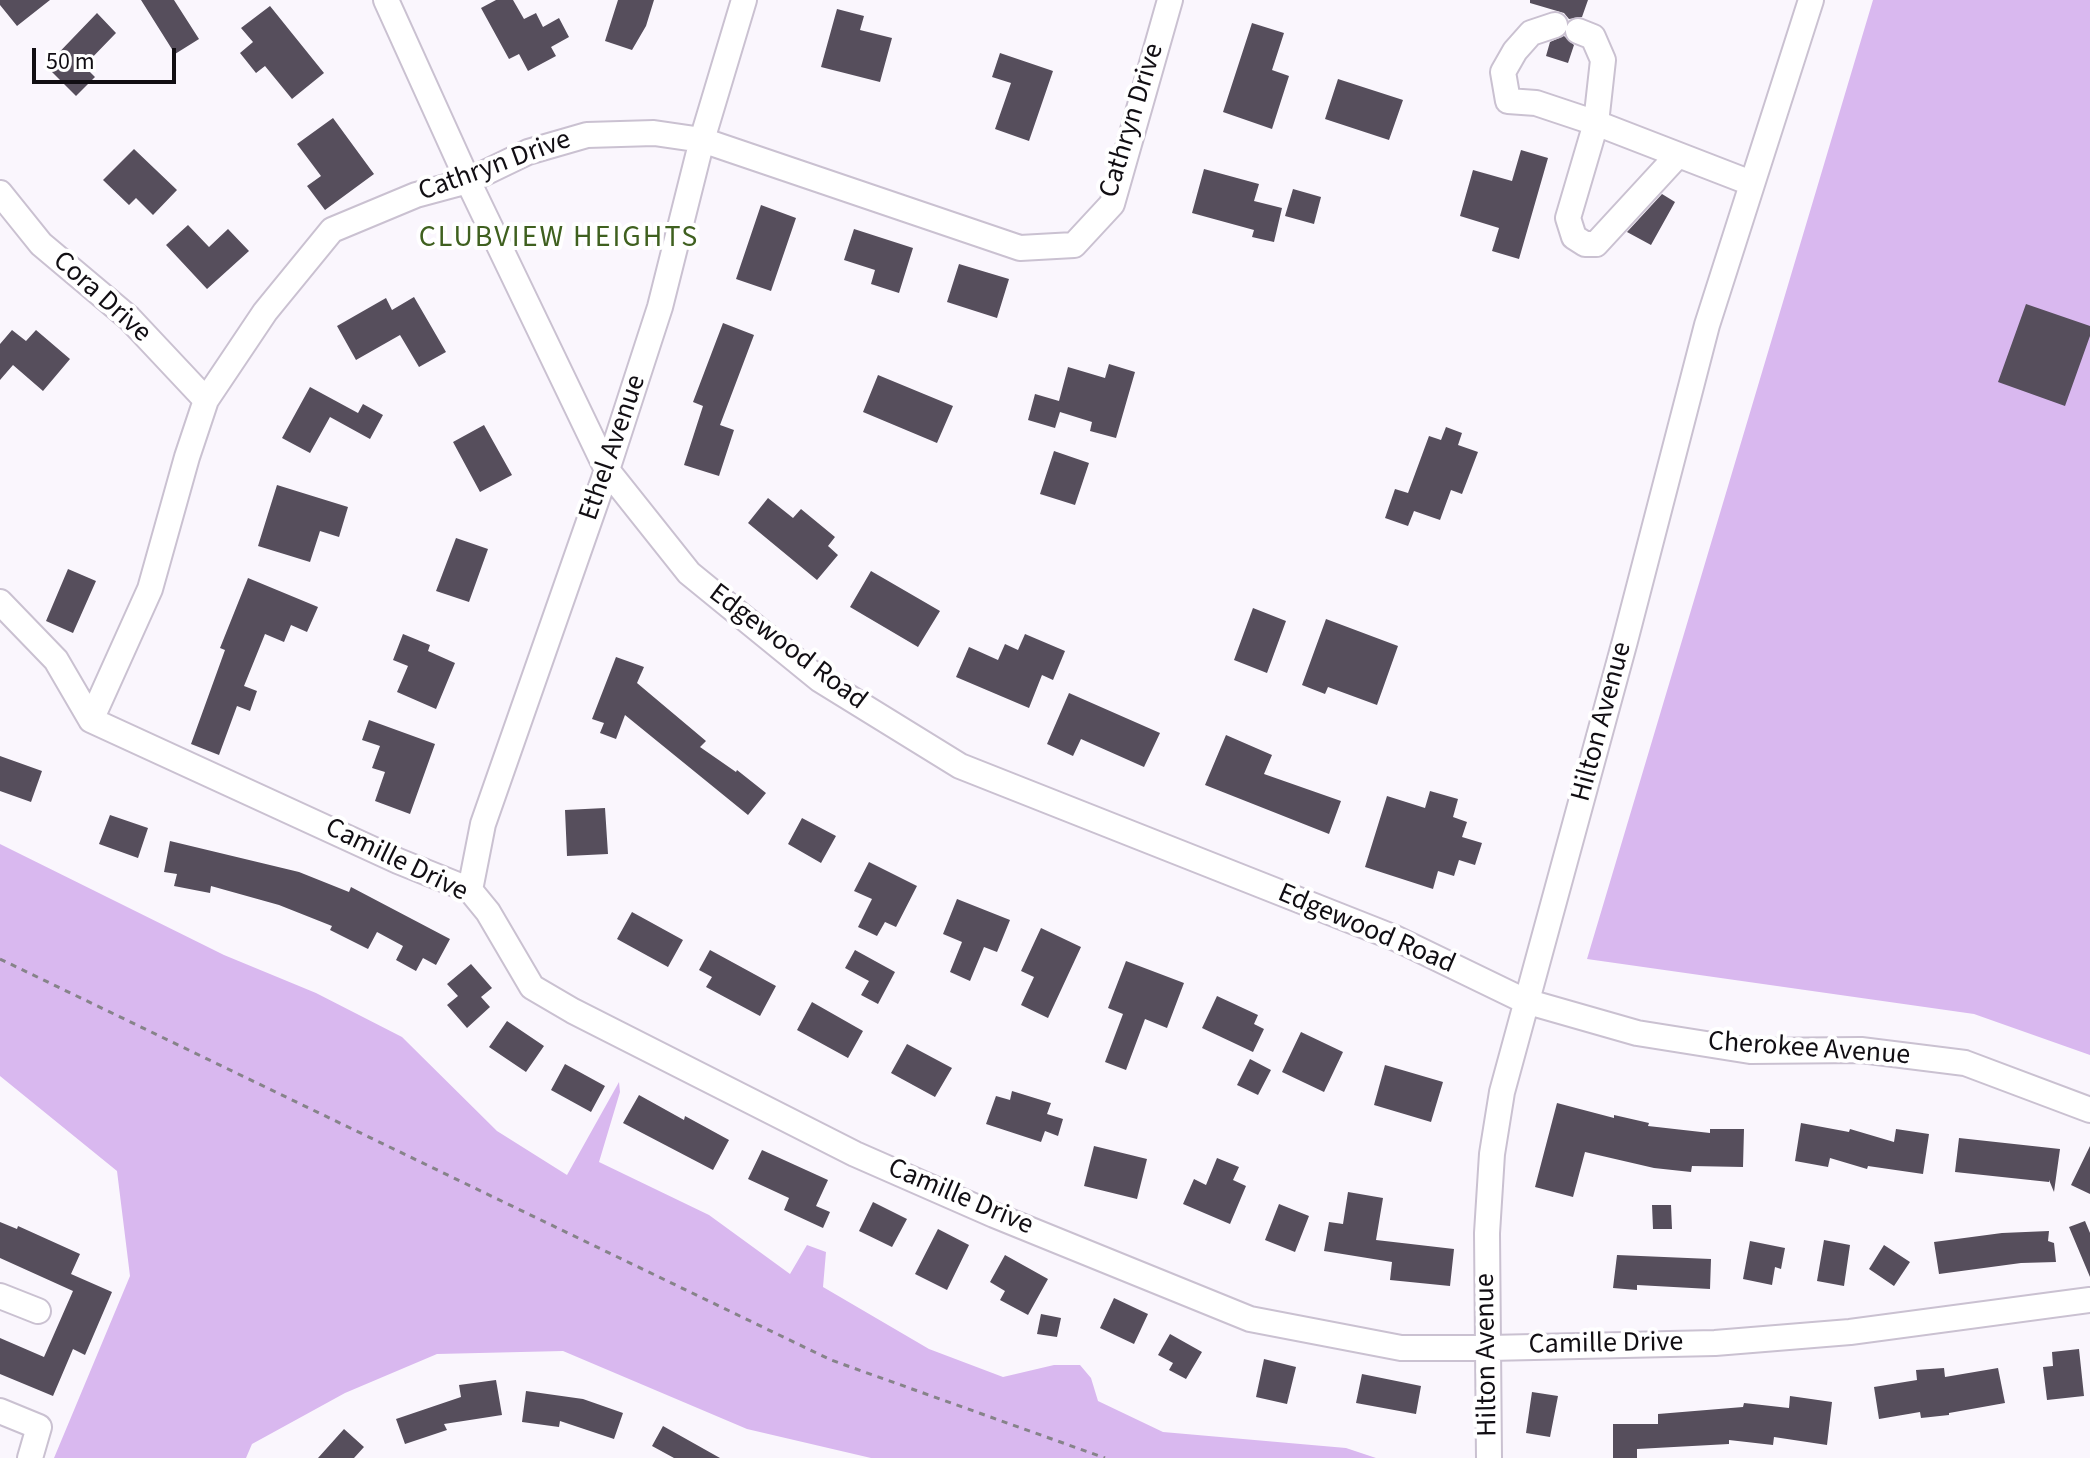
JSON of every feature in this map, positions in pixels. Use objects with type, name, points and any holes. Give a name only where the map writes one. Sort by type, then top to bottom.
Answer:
[{"type":"street","name":"Edgewood Road","points":[[386,0],[468,181],[607,470],[689,573],[819,679],[960,766],[1395,938],[1525,1001]]},
{"type":"street","name":"Ethel Avenue","points":[[470,890],[483,824],[607,470],[660,307],[702,140],[744,0]]},
{"type":"street","name":"Cathryn Drive","points":[[91,720],[150,589],[206,400],[265,312],[332,230],[416,195],[468,181],[528,152],[587,135],[654,133],[702,140],[1020,248],[1074,245],[1112,204],[1170,0]]},
{"type":"street","name":"Hilton Avenue","points":[[1489,1458],[1487,1233],[1492,1154],[1502,1092],[1707,325],[1811,0]]},
{"type":"street","points":[[1678,155],[1596,244],[1585,244],[1574,237],[1568,218],[1596,123],[1603,60],[1593,37],[1567,28],[1531,33],[1515,51],[1503,72],[1508,101],[1536,103],[1596,123],[1751,183]]},
{"type":"street","name":"Cora Drive","points":[[0,193],[41,244],[129,318],[206,400]]},
{"type":"street","points":[[0,602],[56,660],[91,720]]},
{"type":"street","name":"Camille Drive","points":[[91,720],[398,861],[470,890],[488,912],[532,987],[699,1077],[855,1154],[994,1215],[1250,1319],[1401,1348],[1715,1343],[1820,1335],[2090,1300]]},
{"type":"street","name":"Cherokee Avenue","points":[[1525,1001],[1637,1033],[1750,1051],[1861,1050],[1965,1063],[2090,1110]]},
{"type":"street","points":[[0,1296],[38,1311]]},
{"type":"street","points":[[0,1411],[39,1427],[30,1458]]},
{"type":"path","points":[[0,959],[831,1360],[1105,1458]]},
{"type":"shaded area","points":[[1873,0],[2090,0],[2090,1055],[1974,1014],[1587,959]]},
{"type":"shaded area","points":[[0,844],[224,955],[316,993],[402,1037],[497,1131],[567,1175],[619,1082],[620,1092],[599,1162],[709,1215],[790,1274],[807,1245],[826,1252],[823,1287],[929,1349],[1003,1377],[1054,1365],[1080,1365],[1091,1378],[1098,1401],[1163,1432],[1346,1448],[1376,1458],[871,1458],[747,1429],[563,1351],[437,1354],[345,1393],[252,1444],[246,1458],[54,1458],[130,1276],[117,1171],[0,1076]]},
{"type":"building","points":[[0,0],[50,0],[17,26],[0,5]]},
{"type":"building","points":[[141,0],[174,0],[199,39],[175,54]]},
{"type":"building","points":[[496,0],[513,0],[524,19],[536,13],[543,27],[559,18],[569,37],[551,47],[556,56],[528,71],[519,54],[509,59],[481,8]]},
{"type":"building","points":[[618,0],[654,0],[646,26],[632,50],[605,41]]},
{"type":"building","points":[[1530,0],[1588,0],[1582,17],[1569,19],[1564,13],[1530,3]]},
{"type":"building","points":[[270,6],[324,73],[292,99],[265,66],[256,73],[240,53],[253,42],[241,28]]},
{"type":"building","points":[[837,9],[864,16],[860,30],[892,38],[880,82],[821,67]]},
{"type":"building","points":[[97,13],[116,33],[84,66],[95,77],[76,96],[46,66]]},
{"type":"building","points":[[1252,23],[1284,33],[1272,70],[1289,76],[1272,129],[1223,112]]},
{"type":"building","points":[[1564,36],[1574,45],[1568,63],[1546,56],[1550,42]]},
{"type":"building","points":[[1000,53],[1053,71],[1029,141],[995,129],[1011,83],[992,77]]},
{"type":"building","points":[[1338,79],[1403,100],[1389,140],[1325,119]]},
{"type":"building","points":[[333,118],[374,174],[325,210],[307,186],[321,176],[297,144]]},
{"type":"building","points":[[134,149],[177,190],[153,215],[136,198],[129,205],[103,180]]},
{"type":"building","points":[[1521,150],[1548,158],[1519,259],[1492,251],[1499,228],[1460,216],[1473,170],[1512,181]]},
{"type":"building","points":[[1204,169],[1259,184],[1254,201],[1282,208],[1274,242],[1252,237],[1254,230],[1192,213]]},
{"type":"building","points":[[1293,189],[1321,197],[1314,224],[1285,216]]},
{"type":"building","points":[[1662,194],[1675,202],[1651,245],[1627,232]]},
{"type":"building","points":[[761,205],[796,218],[771,291],[736,279]]},
{"type":"building","points":[[188,225],[209,247],[228,229],[249,251],[207,289],[166,245]]},
{"type":"building","points":[[854,229],[913,248],[899,293],[871,284],[875,270],[844,260]]},
{"type":"building","points":[[959,264],[1009,279],[997,318],[947,302]]},
{"type":"building","points":[[414,297],[446,352],[419,367],[400,335],[356,360],[337,326],[386,298],[392,310]]},
{"type":"building","points":[[2026,304],[2090,326],[2090,336],[2065,406],[1998,382]]},
{"type":"building","points":[[723,323],[754,335],[720,425],[734,430],[719,476],[684,465],[703,406],[693,402]]},
{"type":"building","points":[[12,330],[26,341],[36,330],[70,359],[43,391],[13,365],[0,380],[0,344]]},
{"type":"building","points":[[1109,364],[1135,372],[1116,438],[1090,431],[1092,422],[1060,412],[1055,428],[1028,420],[1035,394],[1059,401],[1068,367],[1105,378]]},
{"type":"building","points":[[878,375],[953,406],[937,443],[863,412]]},
{"type":"building","points":[[310,387],[358,413],[363,404],[383,415],[370,439],[330,417],[310,453],[282,438]]},
{"type":"building","points":[[484,425],[512,475],[480,492],[453,442]]},
{"type":"building","points":[[1446,427],[1462,433],[1458,445],[1478,452],[1462,494],[1451,490],[1440,520],[1414,511],[1408,526],[1385,518],[1395,489],[1408,493],[1429,436],[1441,440]]},
{"type":"building","points":[[1054,451],[1089,463],[1075,505],[1040,494]]},
{"type":"building","points":[[277,485],[348,507],[339,537],[320,531],[310,562],[258,546]]},
{"type":"building","points":[[768,498],[793,518],[801,509],[835,537],[828,546],[838,555],[817,580],[748,523]]},
{"type":"building","points":[[456,538],[488,549],[469,602],[436,591]]},
{"type":"building","points":[[68,569],[96,581],[73,633],[46,621]]},
{"type":"building","points":[[871,571],[940,611],[918,647],[850,607]]},
{"type":"building","points":[[248,578],[318,607],[307,632],[291,625],[284,642],[265,634],[244,686],[257,691],[250,711],[237,706],[219,755],[191,744],[225,650],[220,648]]},
{"type":"building","points":[[1253,608],[1286,621],[1267,673],[1234,660]]},
{"type":"building","points":[[1326,619],[1398,646],[1377,705],[1328,687],[1325,694],[1302,685]]},
{"type":"building","points":[[403,634],[430,645],[428,651],[455,663],[436,709],[397,692],[408,666],[393,660]]},
{"type":"building","points":[[1025,634],[1065,651],[1053,680],[1042,675],[1029,708],[956,677],[969,647],[998,660],[1005,644],[1018,650]]},
{"type":"building","points":[[616,657],[644,667],[637,683],[706,741],[700,747],[766,793],[748,815],[625,715],[616,739],[600,733],[604,723],[592,719]]},
{"type":"building","points":[[1069,693],[1160,733],[1144,767],[1081,739],[1073,756],[1047,744]]},
{"type":"building","points":[[369,720],[435,744],[410,814],[375,801],[385,772],[372,768],[380,746],[362,740]]},
{"type":"building","points":[[1226,735],[1272,755],[1264,774],[1341,801],[1329,834],[1205,785]]},
{"type":"building","points":[[0,756],[42,771],[31,802],[0,791]]},
{"type":"building","points":[[1430,791],[1458,799],[1453,817],[1467,822],[1462,837],[1482,843],[1475,865],[1459,860],[1454,876],[1438,871],[1433,889],[1365,867],[1387,796],[1425,808]]},
{"type":"building","points":[[605,808],[608,854],[567,856],[565,810]]},
{"type":"building","points":[[110,815],[148,828],[138,858],[99,844]]},
{"type":"building","points":[[802,818],[836,836],[821,863],[788,844]]},
{"type":"building","points":[[170,841],[299,872],[349,892],[351,887],[450,939],[436,965],[423,958],[416,971],[396,960],[403,946],[377,932],[368,949],[330,930],[332,926],[279,905],[211,886],[210,893],[174,886],[177,874],[164,872]]},
{"type":"building","points":[[869,862],[917,886],[896,927],[885,922],[877,936],[858,927],[872,899],[854,891]]},
{"type":"building","points":[[957,899],[1010,920],[997,952],[984,947],[970,981],[950,972],[962,942],[943,934]]},
{"type":"building","points":[[632,912],[683,940],[668,967],[617,939]]},
{"type":"building","points":[[1041,928],[1081,947],[1048,1018],[1021,1005],[1034,977],[1021,971]]},
{"type":"building","points":[[710,950],[776,986],[760,1016],[706,987],[712,977],[699,970]]},
{"type":"building","points":[[855,950],[895,972],[878,1004],[861,995],[869,981],[845,968]]},
{"type":"building","points":[[1126,961],[1184,983],[1167,1028],[1145,1019],[1126,1070],[1105,1062],[1123,1014],[1108,1008]]},
{"type":"building","points":[[471,964],[492,988],[481,997],[490,1007],[467,1028],[447,1005],[458,996],[447,984]]},
{"type":"building","points":[[1217,996],[1258,1015],[1254,1024],[1264,1029],[1253,1052],[1202,1028]]},
{"type":"building","points":[[812,1002],[863,1031],[848,1058],[797,1030]]},
{"type":"building","points":[[507,1021],[544,1046],[526,1072],[489,1047]]},
{"type":"building","points":[[1301,1032],[1343,1052],[1324,1092],[1282,1072]]},
{"type":"building","points":[[907,1044],[952,1068],[935,1097],[891,1073]]},
{"type":"building","points":[[1250,1059],[1271,1070],[1258,1095],[1237,1085]]},
{"type":"building","points":[[565,1064],[605,1086],[591,1112],[551,1090]]},
{"type":"building","points":[[1385,1065],[1443,1082],[1431,1122],[1374,1105]]},
{"type":"building","points":[[1012,1091],[1051,1103],[1047,1114],[1063,1119],[1058,1136],[1045,1131],[1041,1142],[986,1124],[996,1096],[1010,1100]]},
{"type":"building","points":[[639,1095],[729,1140],[713,1170],[623,1123]]},
{"type":"building","points":[[1557,1103],[1614,1118],[1614,1115],[1649,1123],[1648,1126],[1710,1133],[1710,1129],[1744,1129],[1743,1167],[1692,1166],[1691,1172],[1654,1168],[1585,1152],[1573,1197],[1535,1187]]},
{"type":"building","points":[[1801,1123],[1849,1132],[1850,1129],[1894,1142],[1896,1129],[1929,1134],[1923,1174],[1868,1166],[1867,1169],[1830,1158],[1828,1167],[1795,1161]]},
{"type":"building","points":[[1959,1138],[2060,1149],[2054,1192],[2049,1180],[1955,1172]]},
{"type":"building","points":[[1094,1146],[1147,1159],[1137,1199],[1084,1186]]},
{"type":"building","points":[[2090,1146],[2090,1194],[2071,1185]]},
{"type":"building","points":[[762,1150],[828,1180],[816,1206],[830,1212],[823,1228],[784,1210],[789,1198],[748,1179]]},
{"type":"building","points":[[1217,1158],[1239,1167],[1233,1180],[1246,1186],[1230,1224],[1183,1204],[1194,1179],[1206,1185]]},
{"type":"building","points":[[1348,1192],[1383,1198],[1376,1240],[1454,1249],[1450,1286],[1390,1280],[1392,1262],[1324,1251],[1329,1222],[1343,1224]]},
{"type":"building","points":[[873,1202],[907,1219],[892,1247],[859,1231]]},
{"type":"building","points":[[1279,1204],[1309,1216],[1295,1252],[1265,1240]]},
{"type":"building","points":[[1652,1205],[1671,1205],[1672,1229],[1653,1229]]},
{"type":"building","points":[[2085,1221],[2090,1233],[2090,1277],[2069,1227]]},
{"type":"building","points":[[0,1222],[17,1229],[18,1226],[80,1254],[71,1274],[112,1292],[85,1355],[73,1349],[53,1396],[0,1374],[0,1338],[44,1357],[73,1291],[0,1258]]},
{"type":"building","points":[[938,1229],[969,1245],[947,1290],[915,1274]]},
{"type":"building","points":[[2049,1231],[2048,1241],[2054,1243],[2056,1262],[2021,1263],[1939,1274],[1934,1242],[2002,1233]]},
{"type":"building","points":[[1824,1240],[1850,1245],[1844,1286],[1817,1281]]},
{"type":"building","points":[[1750,1241],[1785,1248],[1781,1269],[1775,1267],[1772,1285],[1743,1279]]},
{"type":"building","points":[[1884,1245],[1910,1262],[1894,1286],[1869,1269]]},
{"type":"building","points":[[1005,1255],[1048,1279],[1028,1315],[1000,1300],[1005,1291],[990,1282]]},
{"type":"building","points":[[1617,1255],[1711,1259],[1710,1289],[1637,1285],[1637,1290],[1613,1288]]},
{"type":"building","points":[[1114,1298],[1148,1314],[1134,1344],[1100,1328]]},
{"type":"building","points":[[1041,1314],[1061,1318],[1057,1337],[1037,1334]]},
{"type":"building","points":[[1170,1334],[1202,1352],[1186,1379],[1169,1370],[1173,1363],[1158,1355]]},
{"type":"building","points":[[2079,1349],[2084,1396],[2047,1400],[2043,1367],[2053,1366],[2052,1352]]},
{"type":"building","points":[[1264,1359],[1296,1367],[1287,1404],[1256,1397]]},
{"type":"building","points":[[1944,1368],[1945,1377],[1998,1368],[2005,1403],[1949,1415],[1921,1418],[1920,1412],[1879,1419],[1874,1387],[1917,1380],[1916,1370]]},
{"type":"building","points":[[1362,1374],[1421,1386],[1416,1414],[1356,1403]]},
{"type":"building","points":[[496,1380],[502,1415],[444,1424],[447,1430],[405,1444],[396,1419],[461,1397],[459,1385]]},
{"type":"building","points":[[526,1391],[583,1399],[623,1413],[614,1439],[560,1421],[559,1427],[522,1422]]},
{"type":"building","points":[[1532,1392],[1558,1396],[1550,1437],[1526,1433]]},
{"type":"building","points":[[1790,1396],[1832,1402],[1827,1445],[1774,1437],[1773,1445],[1729,1440],[1729,1444],[1637,1449],[1637,1458],[1613,1458],[1613,1424],[1658,1424],[1658,1414],[1743,1407],[1744,1403],[1789,1408]]},
{"type":"building","points":[[663,1426],[720,1458],[674,1458],[652,1446]]},
{"type":"building","points":[[344,1429],[364,1447],[354,1458],[318,1458]]},
{"type":"district","name":"CLUBVIEW HEIGHTS","points":[[559,239]]}]
